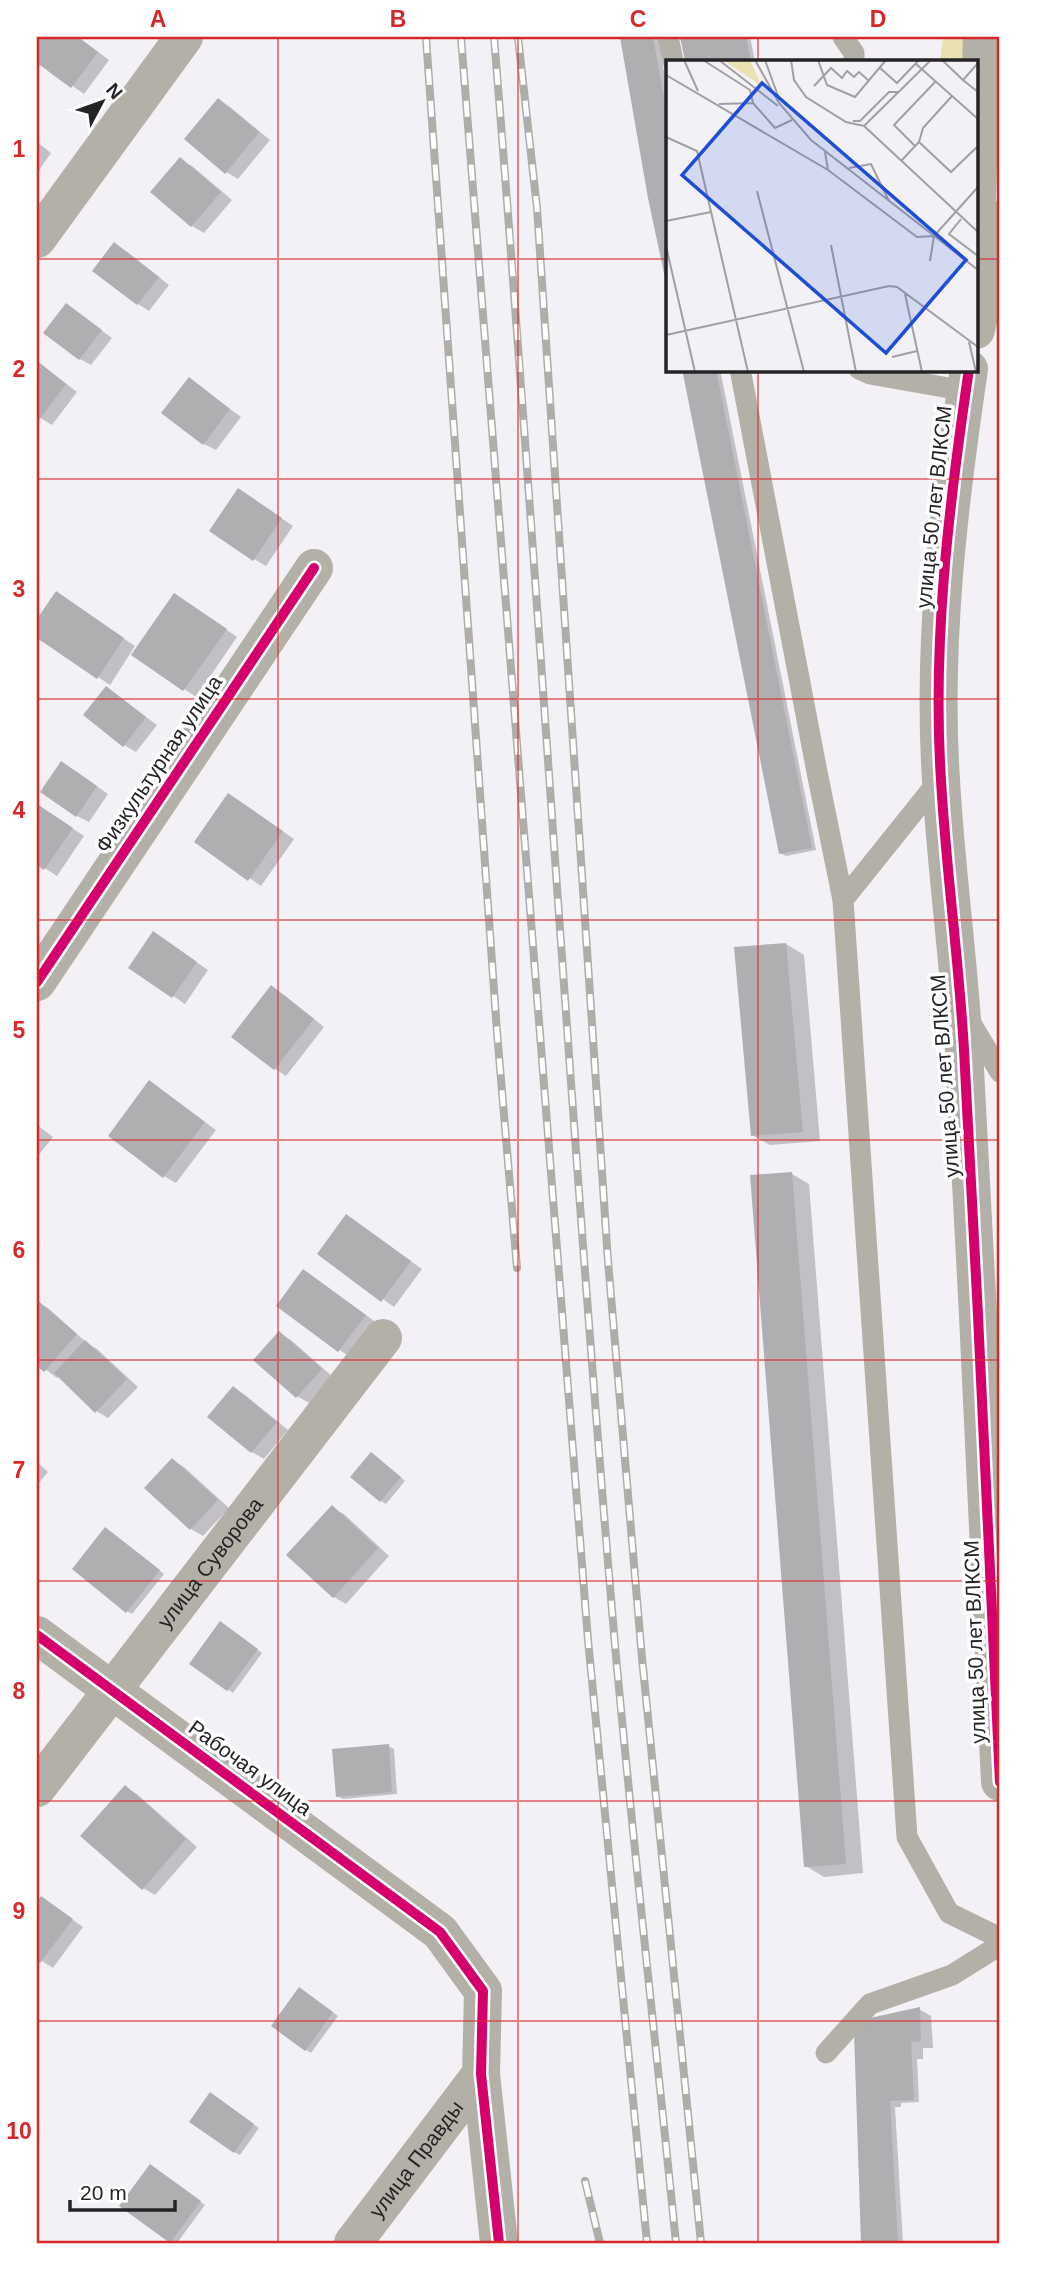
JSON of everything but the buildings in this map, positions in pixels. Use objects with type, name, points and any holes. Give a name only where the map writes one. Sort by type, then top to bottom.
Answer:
[{"type":"street","points":[[37,239],[184,37]]},
{"type":"street","points":[[978,165],[982,37]]},
{"type":"street","points":[[979,314],[1000,220]]},
{"type":"street","points":[[979,314],[1000,259]]},
{"type":"street","name":"улица 50 лет ВЛКСМ","points":[[967,380],[950,510],[940,625],[940,779],[962,1008],[993,1454],[1000,1782]]},
{"type":"street","name":"Физкультурная улица","points":[[37,982],[314,568]]},
{"type":"street","name":"улица Суворова","points":[[37,1788],[383,1338]]},
{"type":"street","name":"Рабочая улица","points":[[37,1635],[440,1932],[483,1991],[481,2074],[499,2243]]},
{"type":"street","name":"улица Правды","points":[[353,2243],[481,2074]]},
{"type":"lane","points":[[668,37],[673,60]]},
{"type":"lane","points":[[740,371],[844,900],[907,1837],[949,1913],[1000,1938]]},
{"type":"lane","points":[[863,371],[870,374],[967,380]]},
{"type":"lane","points":[[844,900],[940,779]]},
{"type":"lane","points":[[962,1008],[1000,1072]]},
{"type":"lane","points":[[827,2053],[870,2004],[952,1975],[1000,1945]]},
{"type":"shaded area","points":[[943,37],[966,37],[962,60],[940,60]]},
{"type":"railway","points":[[426,37],[497,1032],[517,1268]]},
{"type":"railway","points":[[461,37],[588,1640],[647,2243]]},
{"type":"railway","points":[[494,37],[598,1444],[622,1720],[676,2243]]},
{"type":"railway","points":[[518,37],[537,208],[608,1261],[642,1658],[701,2243]]},
{"type":"railway","points":[[585,2181],[600,2243]]},
{"type":"cycle path","points":[[969,371],[944,574],[939,729],[943,814],[964,1050],[1000,1782]]},
{"type":"cycle path","points":[[37,982],[314,568]]},
{"type":"cycle path","points":[[37,1635],[440,1932],[483,1991],[481,2074],[499,2243]]}]
